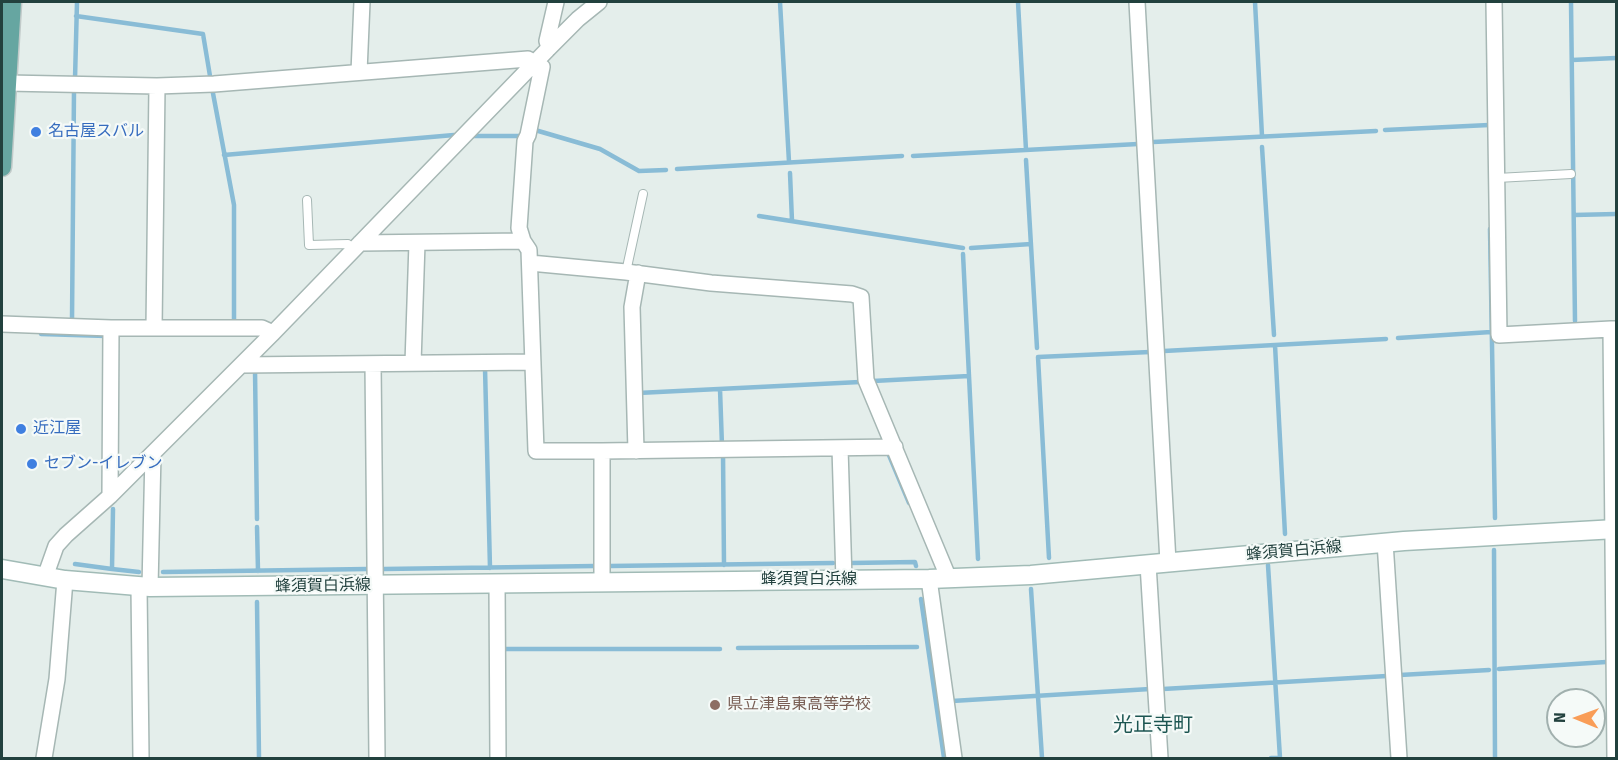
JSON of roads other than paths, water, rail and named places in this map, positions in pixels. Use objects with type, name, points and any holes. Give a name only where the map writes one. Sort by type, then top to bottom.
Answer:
[{"type":"main road","points":[[2,167],[12,2]]},
{"type":"main road","name":"蜂須賀白浜線","points":[[2,569],[65,580],[144,587],[949,579],[1031,575],[1385,542],[1615,529]]},
{"type":"street","points":[[359,72],[362,2]]},
{"type":"street","points":[[549,48],[548,41],[556,2]]},
{"type":"street","points":[[45,577],[56,546],[66,535],[110,496],[273,333],[549,48],[599,2]]},
{"type":"street","points":[[1137,2],[1168,562]]},
{"type":"street","points":[[1494,2],[1499,335],[1614,329],[1615,759]]},
{"type":"street","points":[[7,83],[157,86],[214,84],[528,59],[537,62],[542,67],[525,141],[519,228],[529,250],[530,263],[536,451],[895,447]]},
{"type":"street","points":[[154,328],[157,86]]},
{"type":"street","points":[[357,246],[523,241]]},
{"type":"street","points":[[414,363],[417,243]]},
{"type":"street","points":[[530,263],[632,272],[711,283],[852,294],[861,297],[866,380],[949,579]]},
{"type":"street","points":[[632,272],[636,450]]},
{"type":"street","points":[[2,324],[111,328],[262,328],[273,333]]},
{"type":"street","points":[[110,496],[111,328]]},
{"type":"street","points":[[241,365],[533,362]]},
{"type":"street","points":[[373,364],[377,759]]},
{"type":"street","points":[[840,448],[844,580]]},
{"type":"street","points":[[602,582],[603,451]]},
{"type":"street","points":[[141,759],[144,587],[153,453]]},
{"type":"street","points":[[1385,542],[1399,759]]},
{"type":"street","points":[[1148,564],[1160,759]]},
{"type":"street","points":[[929,579],[954,759]]},
{"type":"street","points":[[44,759],[57,679],[65,580]]},
{"type":"street","points":[[497,583],[498,759]]},
{"type":"lane","points":[[1497,178],[1570,174]]},
{"type":"lane","points":[[632,272],[643,194]]},
{"type":"lane","points":[[307,200],[309,245],[348,244],[357,246]]},
{"type":"waterway","points":[[75,79],[77,2]]},
{"type":"waterway","points":[[780,2],[789,162]]},
{"type":"waterway","points":[[1018,2],[1026,150]]},
{"type":"waterway","points":[[1255,2],[1262,136]]},
{"type":"waterway","points":[[1571,2],[1575,321]]},
{"type":"waterway","points":[[76,16],[203,34],[211,82]]},
{"type":"waterway","points":[[1572,60],[1616,58]]},
{"type":"waterway","points":[[212,88],[234,205],[234,320]]},
{"type":"waterway","points":[[72,320],[74,90]]},
{"type":"waterway","points":[[1385,130],[1489,125]]},
{"type":"waterway","points":[[536,126],[535,130],[600,149],[639,171],[666,170]]},
{"type":"waterway","points":[[1153,142],[1376,131]]},
{"type":"waterway","points":[[224,155],[454,135]]},
{"type":"waterway","points":[[473,136],[525,136]]},
{"type":"waterway","points":[[913,156],[1138,144]]},
{"type":"waterway","points":[[1262,147],[1274,335]]},
{"type":"waterway","points":[[677,169],[902,156]]},
{"type":"waterway","points":[[1026,160],[1037,348]]},
{"type":"waterway","points":[[790,173],[792,221]]},
{"type":"waterway","points":[[1574,215],[1616,214]]},
{"type":"waterway","points":[[759,216],[963,248]]},
{"type":"waterway","points":[[1490,229],[1495,518]]},
{"type":"waterway","points":[[971,248],[1031,244]]},
{"type":"waterway","points":[[963,254],[978,559]]},
{"type":"waterway","points":[[1398,338],[1491,332]]},
{"type":"waterway","points":[[41,334],[106,336]]},
{"type":"waterway","points":[[1164,351],[1386,339]]},
{"type":"waterway","points":[[1275,345],[1285,534]]},
{"type":"waterway","points":[[1049,558],[1038,357],[1150,352]]},
{"type":"waterway","points":[[485,368],[490,568]]},
{"type":"waterway","points":[[255,370],[257,519]]},
{"type":"waterway","points":[[873,381],[969,376]]},
{"type":"waterway","points":[[638,393],[860,382]]},
{"type":"waterway","points":[[720,389],[722,446]]},
{"type":"waterway","points":[[723,452],[724,565]]},
{"type":"waterway","points":[[888,453],[909,503]]},
{"type":"waterway","points":[[113,509],[112,569],[139,572]]},
{"type":"waterway","points":[[257,527],[258,571]]},
{"type":"waterway","points":[[1494,550],[1495,758]]},
{"type":"waterway","points":[[851,563],[915,562],[916,566]]},
{"type":"waterway","points":[[610,566],[833,563]]},
{"type":"waterway","points":[[75,564],[112,569]]},
{"type":"waterway","points":[[1268,565],[1280,758],[1271,758]]},
{"type":"waterway","points":[[384,569],[595,566]]},
{"type":"waterway","points":[[163,572],[367,569]]},
{"type":"waterway","points":[[1031,589],[1042,758]]},
{"type":"waterway","points":[[921,599],[944,758]]},
{"type":"waterway","points":[[257,602],[259,758]]},
{"type":"waterway","points":[[738,648],[917,647]]},
{"type":"waterway","points":[[502,649],[720,649]]},
{"type":"waterway","points":[[1499,669],[1606,662]]},
{"type":"waterway","points":[[1400,675],[1489,670]]},
{"type":"waterway","points":[[1163,689],[1387,676]]},
{"type":"waterway","points":[[952,701],[1150,689]]},
{"type":"place","name":"名古屋スバル","points":[[36,132]]},
{"type":"place","name":"近江屋","points":[[21,429]]},
{"type":"place","name":"セブン-イレブン","points":[[32,464]]},
{"type":"place","name":"県立津島東高等学校","points":[[715,705]]},
{"type":"district","name":"光正寺町","points":[[1153,725]]}]
